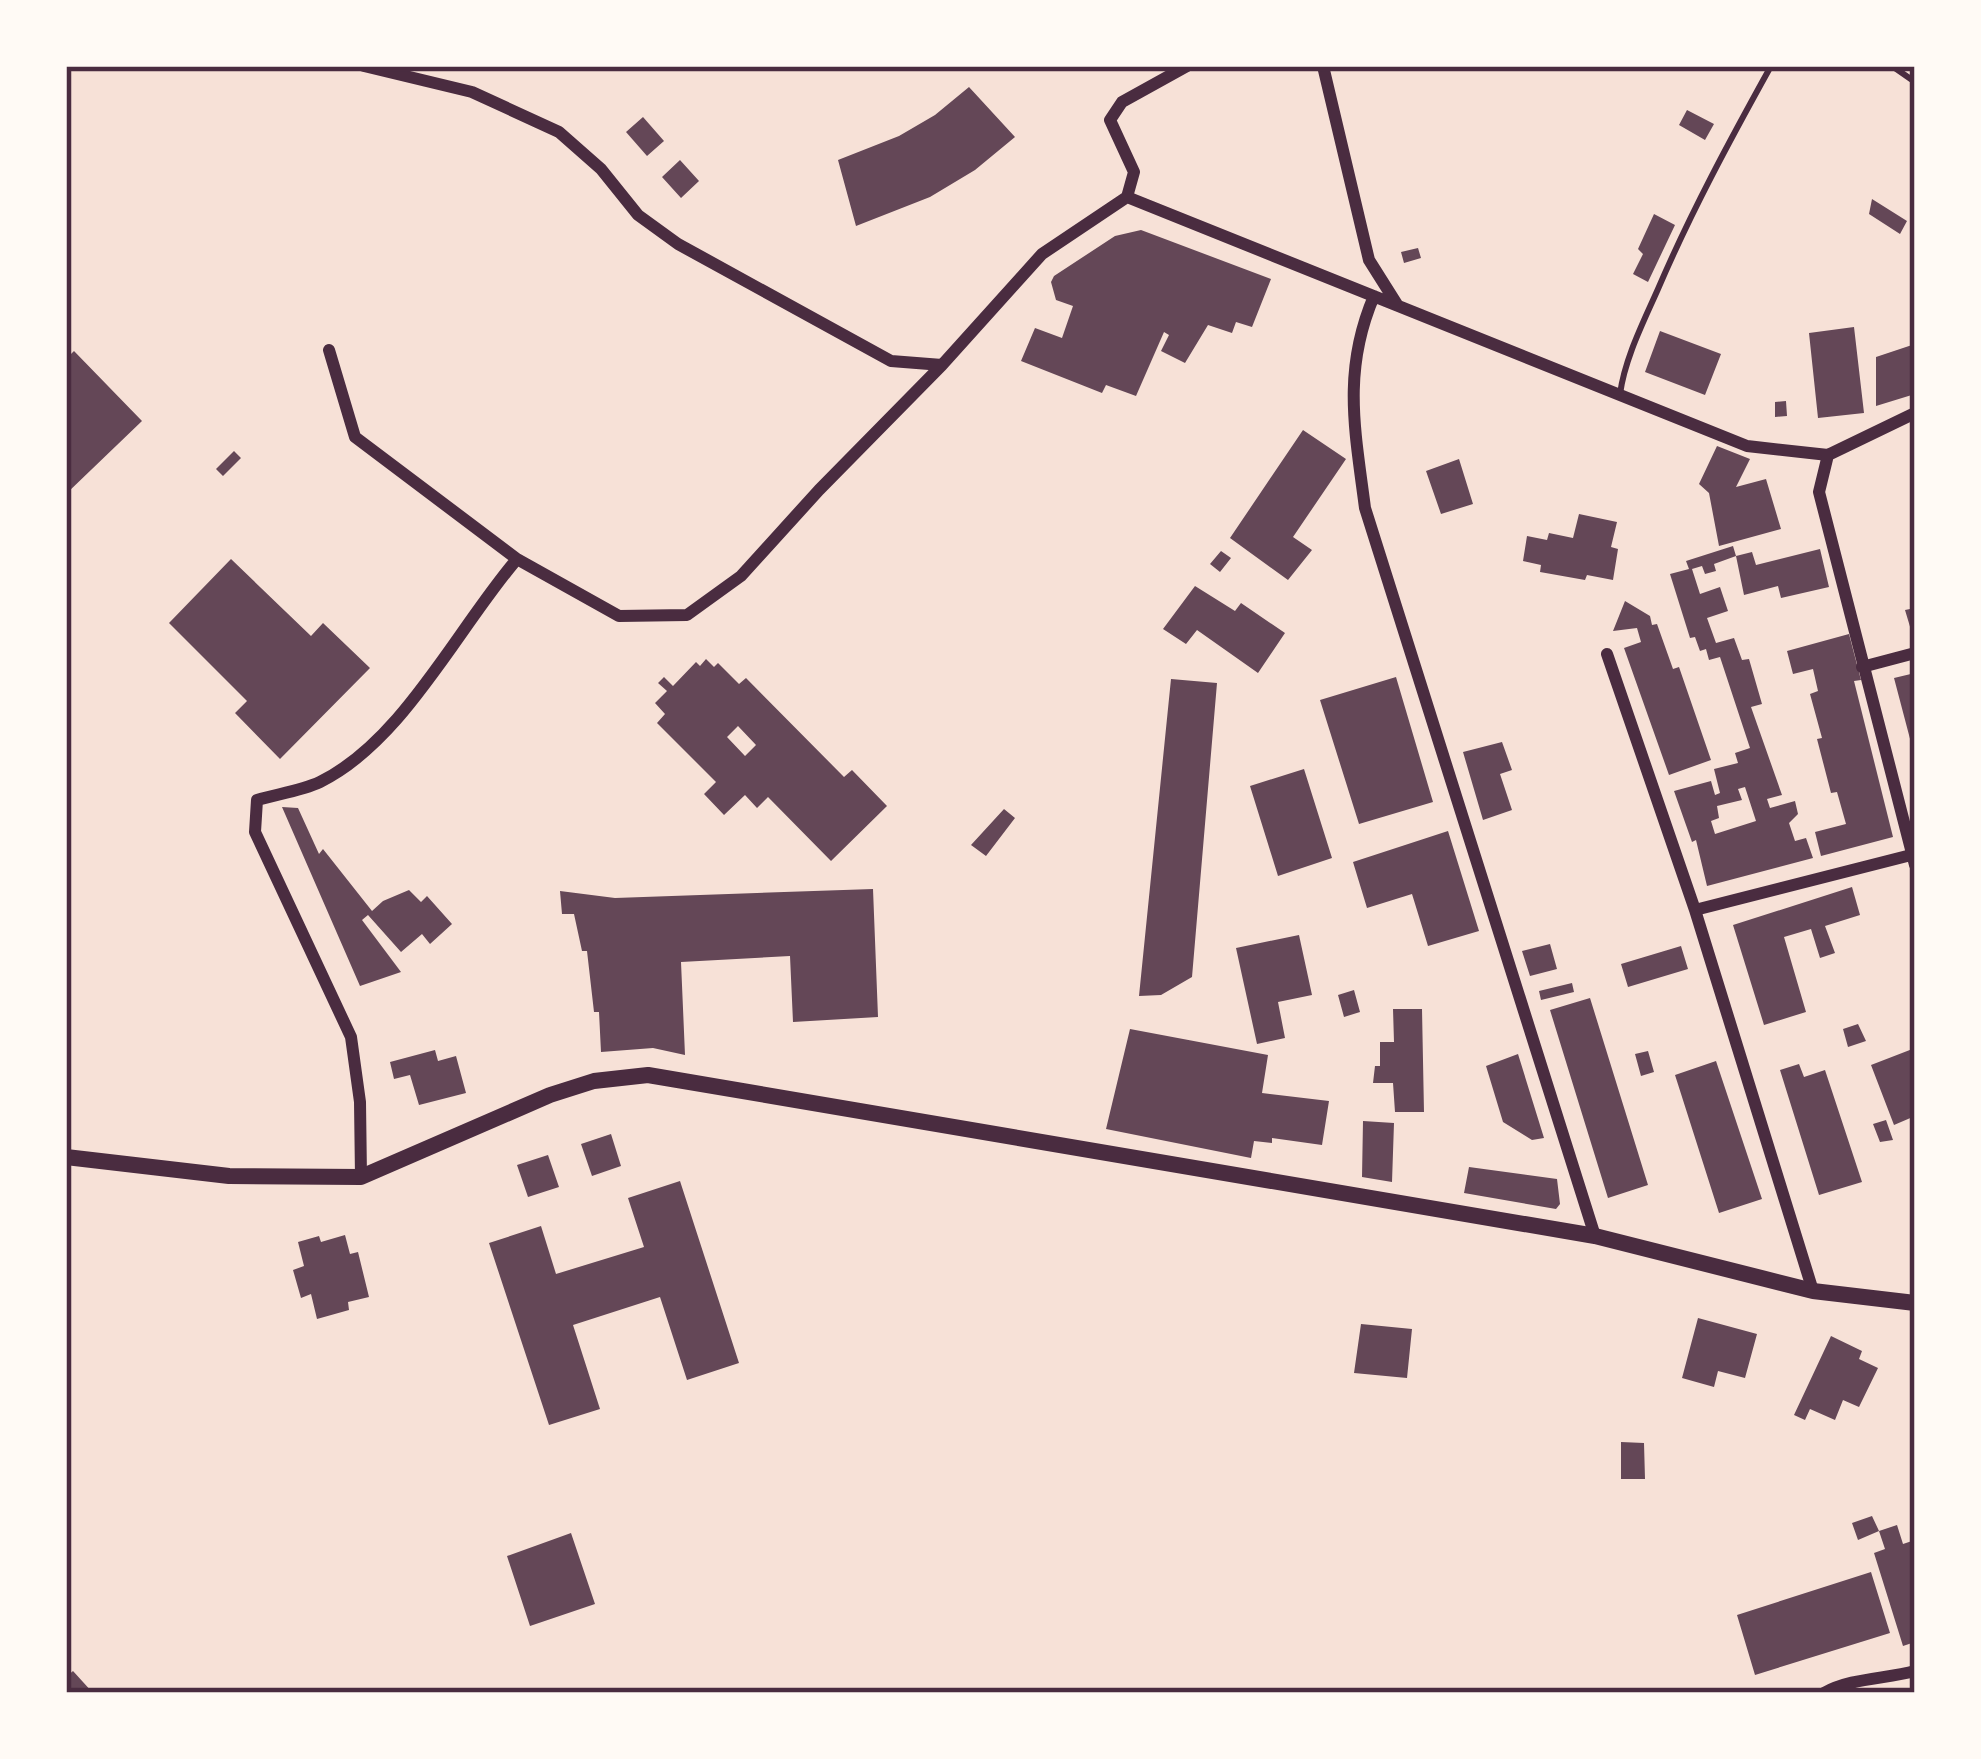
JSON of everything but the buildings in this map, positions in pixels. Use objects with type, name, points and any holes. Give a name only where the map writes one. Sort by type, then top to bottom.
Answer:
[{"type":"street","points":[[364,66],[472,92],[559,131],[601,169],[638,215],[678,244],[890,361],[942,365]]},
{"type":"street","points":[[329,350],[355,437],[517,560],[619,616],[687,615],[741,576],[1042,254],[1127,197],[1134,172],[1109,120],[1122,102],[1187,66]]},
{"type":"street","points":[[1323,66],[1369,260],[1399,307]]},
{"type":"street","points":[[1127,197],[1747,446],[1828,455],[1915,413]]},
{"type":"street","points":[[1374,296],[1358,334],[1351,384],[1365,508],[1595,1236]]},
{"type":"street","points":[[1695,910],[1914,858],[1819,492],[1828,455]]},
{"type":"street","points":[[362,1177],[360,1102],[350,1037],[255,832],[257,800],[318,784],[365,752],[517,560]]},
{"type":"street","points":[[1862,667],[1915,653]]},
{"type":"street","points":[[1607,654],[1695,910],[1813,1291]]},
{"type":"street","points":[[66,1157],[229,1176],[362,1177],[550,1095],[594,1081],[648,1075],[1595,1236],[1813,1291],[1915,1303]]},
{"type":"street","points":[[1824,1693],[1842,1683],[1915,1671]]},
{"type":"lane","points":[[1620,398],[1640,332],[1699,195],[1771,66]]},
{"type":"lane","points":[[1892,66],[1915,82]]}]
